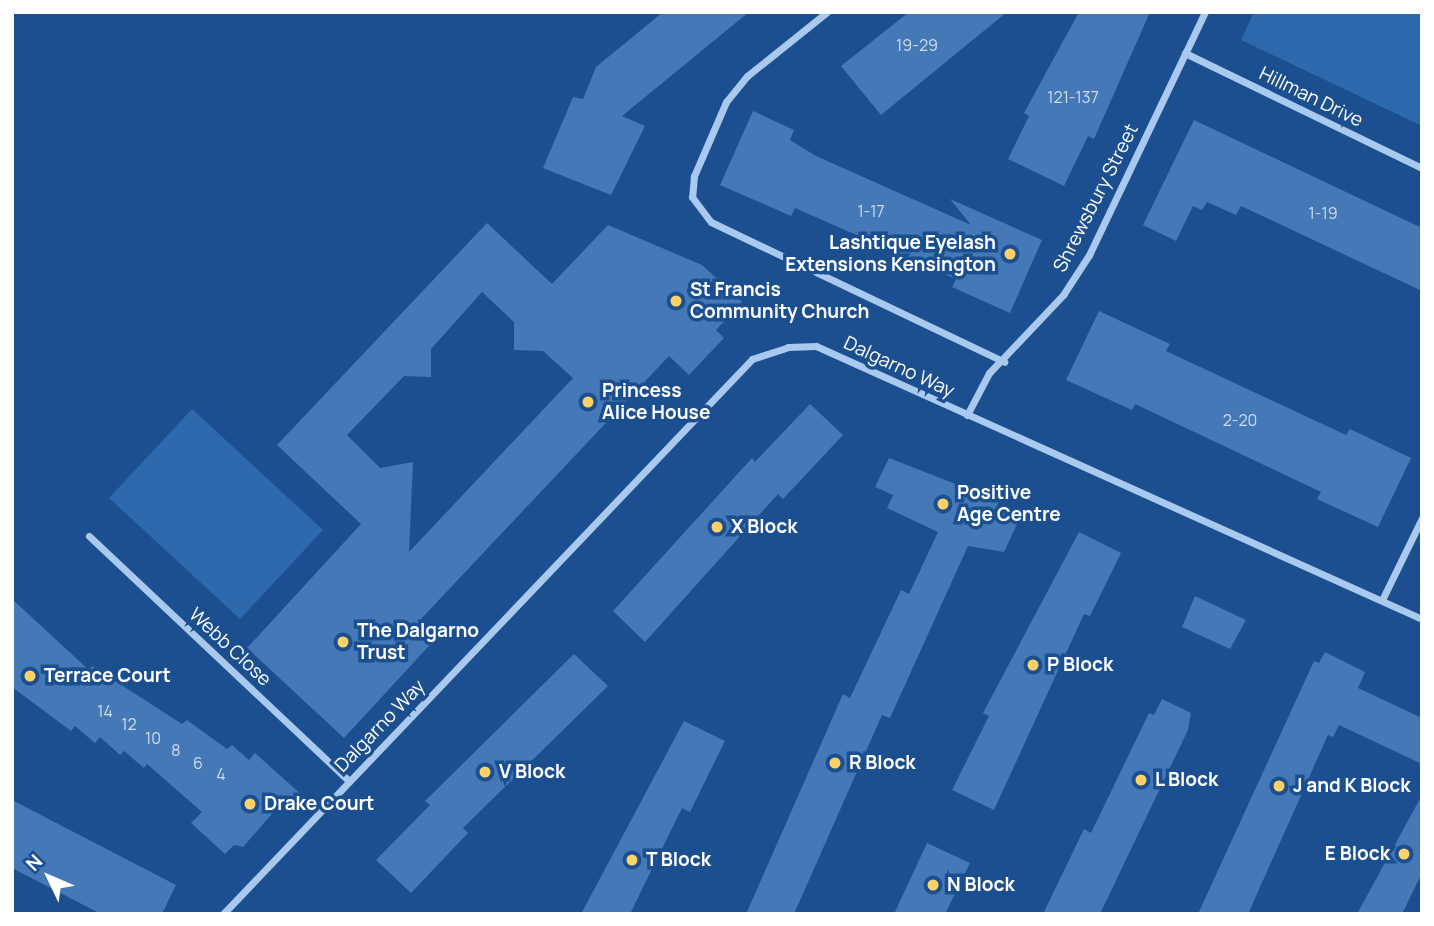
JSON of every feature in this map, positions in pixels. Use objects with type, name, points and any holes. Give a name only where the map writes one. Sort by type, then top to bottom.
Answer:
[{"type":"street","points":[[827,12],[747,76],[726,102],[694,176],[692,197],[710,222],[1004,362]]},
{"type":"street","name":"Shrewsbury Street","points":[[967,415],[989,373],[1004,362],[1088,255],[1205,12]]},
{"type":"street","name":"Hillman Drive","points":[[1185,53],[1422,168]]},
{"type":"street","name":"Dalgarno Way","points":[[223,914],[752,359],[788,347],[816,346],[1422,619]]},
{"type":"street","points":[[1382,600],[1422,518]]},
{"type":"street","name":"Webb Close","points":[[89,536],[349,782]]},
{"type":"shaded area","points":[[1254,12],[1422,12],[1422,126],[1241,40]]},
{"type":"shaded area","points":[[192,409],[323,530],[240,619],[109,498]]},
{"type":"building","points":[[663,12],[749,12],[622,116],[645,126],[611,195],[543,168],[573,97],[583,99],[596,67]]},
{"type":"building","points":[[909,12],[1007,12],[881,115],[841,66]]},
{"type":"building","points":[[1079,12],[1150,12],[1094,139],[1088,136],[1064,186],[1008,159],[1029,116],[1024,113]]},
{"type":"building","points":[[753,111],[794,130],[790,140],[816,156],[971,225],[950,199],[1042,240],[1010,313],[952,287],[956,279],[795,208],[791,216],[720,185]]},
{"type":"building","points":[[1194,120],[1422,228],[1422,291],[1241,206],[1236,215],[1207,202],[1202,210],[1193,206],[1176,241],[1143,225]]},
{"type":"building","points":[[487,223],[552,284],[608,225],[702,265],[742,302],[716,330],[724,338],[689,375],[669,356],[421,619],[439,635],[344,738],[247,648],[361,524],[277,445]],"holes":[[[482,292],[514,322],[514,350],[543,351],[573,378],[409,552],[413,462],[380,468],[347,435],[404,376],[431,377],[431,349]]]},
{"type":"building","points":[[1099,311],[1170,344],[1166,351],[1346,435],[1350,429],[1411,458],[1378,527],[1317,499],[1321,492],[1135,404],[1132,410],[1066,380]]},
{"type":"building","name":"X Block","points":[[810,404],[843,435],[783,499],[778,494],[645,642],[613,611],[752,458],[755,462]]},
{"type":"building","name":"R Block","points":[[889,458],[999,501],[995,509],[1019,520],[1004,552],[968,546],[890,718],[882,715],[794,914],[746,914],[843,694],[850,698],[901,590],[909,594],[938,532],[887,508],[893,495],[875,487]]},
{"type":"building","name":"P Block","points":[[1079,532],[1121,553],[1090,616],[1084,614],[994,810],[952,790],[989,716],[983,713]]},
{"type":"building","points":[[1195,596],[1246,620],[1230,649],[1182,627]]},
{"type":"building","points":[[12,599],[89,670],[92,666],[182,724],[187,720],[227,749],[232,745],[249,760],[255,753],[313,805],[277,808],[243,847],[234,845],[225,854],[191,823],[202,812],[147,764],[144,768],[124,751],[120,755],[100,737],[95,743],[75,726],[71,731],[12,687]]},
{"type":"building","name":"J and K Block","points":[[1325,652],[1365,672],[1358,688],[1422,718],[1422,764],[1339,725],[1333,737],[1328,735],[1248,914],[1198,914],[1314,661],[1319,663]]},
{"type":"building","name":"V Block","points":[[574,654],[608,686],[463,828],[468,833],[411,893],[376,860],[430,805],[425,801]]},
{"type":"building","name":"L Block","points":[[1162,699],[1191,713],[1188,730],[1100,914],[1043,914],[1084,829],[1091,833],[1149,713],[1154,715]]},
{"type":"building","name":"T Block","points":[[684,721],[725,741],[690,812],[682,808],[630,914],[581,914]]},
{"type":"building","name":"E Block","points":[[1422,795],[1422,873],[1402,914],[1357,914]]},
{"type":"building","points":[[12,800],[176,885],[162,914],[101,914],[12,868]]},
{"type":"building","name":"N Block","points":[[927,843],[970,863],[945,914],[894,914]]},
{"type":"place","name":"Lashtique Eyelash Extensions Kensington","points":[[1010,254]]},
{"type":"place","name":"St Francis Community Church","points":[[676,301]]},
{"type":"place","name":"Princess Alice House","points":[[588,402]]},
{"type":"place","name":"Positive Age Centre","points":[[943,504]]},
{"type":"place","name":"X Block","points":[[717,527]]},
{"type":"place","name":"The Dalgarno Trust","points":[[343,642]]},
{"type":"place","name":"P Block","points":[[1033,665]]},
{"type":"place","name":"Terrace Court","points":[[30,676]]},
{"type":"place","name":"R Block","points":[[835,763]]},
{"type":"place","name":"V Block","points":[[485,772]]},
{"type":"place","name":"L Block","points":[[1141,780]]},
{"type":"place","name":"J and K Block","points":[[1279,786]]},
{"type":"place","name":"Drake Court","points":[[250,804]]},
{"type":"place","name":"E Block","points":[[1404,854]]},
{"type":"place","name":"T Block","points":[[632,860]]},
{"type":"place","name":"N Block","points":[[933,885]]}]
